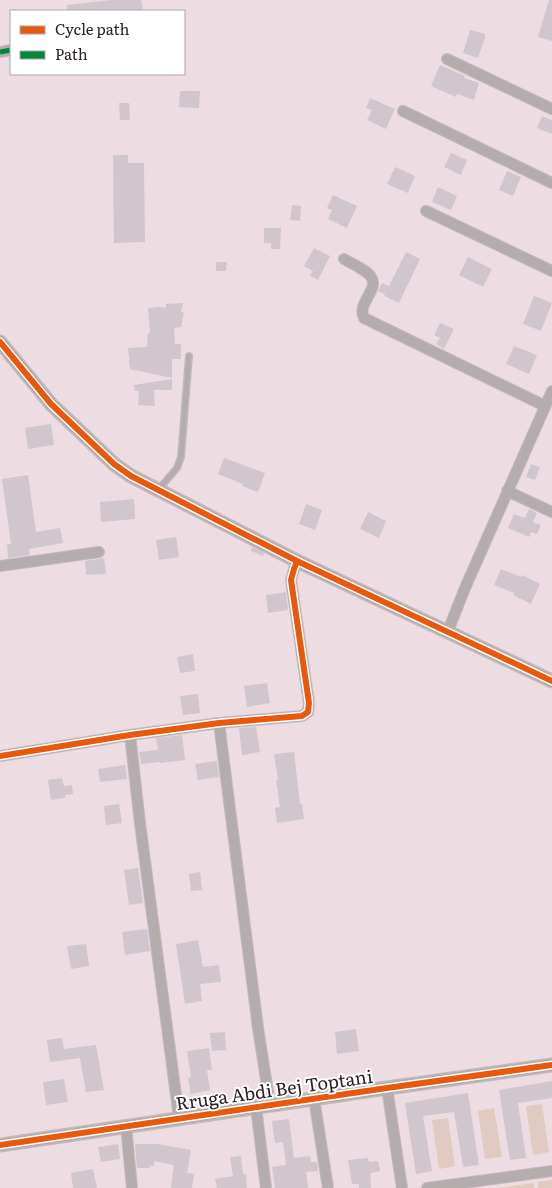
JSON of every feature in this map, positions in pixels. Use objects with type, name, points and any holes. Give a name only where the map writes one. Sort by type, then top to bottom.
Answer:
[{"type":"street","points":[[447,59],[552,109]]},
{"type":"street","points":[[403,111],[552,184]]},
{"type":"street","points":[[426,211],[552,271]]},
{"type":"street","points":[[344,259],[372,277],[372,288],[362,307],[364,318],[545,406]]},
{"type":"street","points":[[0,342],[51,404],[114,464],[131,476],[297,561],[552,681]]},
{"type":"street","points":[[448,632],[465,588],[552,391]]},
{"type":"street","points":[[507,491],[552,512]]},
{"type":"street","points":[[0,566],[99,552]]},
{"type":"street","points":[[0,756],[219,723],[302,716],[308,712],[310,702],[292,580],[297,561]]},
{"type":"street","points":[[219,723],[258,1028],[270,1105]]},
{"type":"street","points":[[130,735],[179,1118]]},
{"type":"street","name":"Rruga Abdi Bej Toptani","points":[[0,1145],[552,1065]]},
{"type":"street","points":[[388,1088],[402,1188]]},
{"type":"street","points":[[314,1098],[328,1188]]},
{"type":"street","points":[[256,1107],[266,1188]]},
{"type":"street","points":[[126,1126],[132,1188]]},
{"type":"street","points":[[427,1188],[482,1184],[552,1171]]},
{"type":"lane","points":[[158,490],[177,468],[180,457],[189,356]]},
{"type":"shaded area","points":[[542,1104],[549,1152],[533,1155],[526,1106]]},
{"type":"shaded area","points":[[494,1108],[502,1157],[485,1159],[478,1111]]},
{"type":"shaded area","points":[[448,1118],[455,1166],[439,1169],[432,1120]]},
{"type":"shaded area","points":[[552,1180],[552,1188],[538,1188],[538,1182]]},
{"type":"shaded area","points":[[534,1183],[534,1188],[496,1188]]},
{"type":"building","points":[[111,0],[141,0],[143,10],[67,10],[67,5]]},
{"type":"building","points":[[549,0],[552,0],[552,41],[538,37]]},
{"type":"building","points":[[470,30],[485,34],[478,58],[463,53]]},
{"type":"building","points":[[440,65],[465,76],[464,78],[479,83],[474,100],[457,94],[456,97],[431,86]]},
{"type":"building","points":[[180,91],[200,91],[199,108],[179,107]]},
{"type":"building","points":[[370,98],[395,109],[386,129],[367,120],[372,110],[366,108]]},
{"type":"building","points":[[119,103],[129,103],[130,120],[120,120]]},
{"type":"building","points":[[542,116],[552,120],[552,134],[537,128]]},
{"type":"building","points":[[451,153],[467,160],[461,175],[444,167]]},
{"type":"building","points":[[113,155],[128,155],[128,163],[144,163],[145,242],[114,243]]},
{"type":"building","points":[[395,167],[415,176],[408,193],[387,184]]},
{"type":"building","points":[[507,171],[521,177],[513,196],[499,190]]},
{"type":"building","points":[[438,187],[457,196],[451,210],[432,202]]},
{"type":"building","points":[[333,195],[357,206],[347,228],[328,219],[332,210],[327,208]]},
{"type":"building","points":[[292,205],[301,206],[300,221],[290,220]]},
{"type":"building","points":[[264,228],[281,228],[280,249],[271,249],[271,243],[264,243]]},
{"type":"building","points":[[314,248],[330,256],[318,280],[310,276],[313,271],[304,266]]},
{"type":"building","points":[[406,252],[420,259],[399,303],[378,291],[382,283],[389,286]]},
{"type":"building","points":[[468,257],[492,269],[483,287],[459,275]]},
{"type":"building","points":[[216,262],[227,262],[226,271],[216,271]]},
{"type":"building","points":[[534,296],[552,303],[541,331],[523,324]]},
{"type":"building","points":[[183,303],[181,312],[184,313],[181,327],[174,328],[175,344],[181,344],[181,359],[172,359],[172,378],[130,369],[128,348],[147,347],[148,333],[150,333],[148,308],[166,308],[166,304]]},
{"type":"building","points":[[440,323],[454,329],[444,349],[436,344],[440,338],[434,335]]},
{"type":"building","points":[[514,346],[537,355],[529,374],[506,364]]},
{"type":"building","points":[[172,379],[172,390],[154,390],[155,406],[138,405],[139,391],[135,391],[134,385]]},
{"type":"building","points":[[51,424],[54,445],[28,449],[25,428]]},
{"type":"building","points":[[224,458],[265,473],[258,492],[218,474]]},
{"type":"building","points":[[531,464],[540,467],[535,480],[526,477]]},
{"type":"building","points":[[28,475],[36,532],[60,528],[63,543],[29,549],[30,555],[8,558],[7,544],[11,544],[2,479]]},
{"type":"building","points":[[134,499],[135,519],[101,522],[100,502]]},
{"type":"building","points":[[306,504],[322,510],[315,530],[299,524]]},
{"type":"building","points":[[529,509],[537,513],[533,522],[541,525],[537,534],[531,532],[529,537],[508,528],[514,514],[525,518]]},
{"type":"building","points":[[368,512],[386,521],[379,538],[360,529]]},
{"type":"building","points":[[176,537],[179,557],[159,560],[156,540]]},
{"type":"building","points":[[252,547],[264,553],[263,556],[251,551]]},
{"type":"building","points":[[104,558],[106,574],[86,575],[85,561]]},
{"type":"building","points":[[501,569],[521,577],[522,575],[540,584],[531,604],[513,595],[514,593],[494,585]]},
{"type":"building","points":[[286,592],[288,610],[268,613],[266,595]]},
{"type":"building","points":[[193,654],[195,671],[180,673],[177,657]]},
{"type":"building","points":[[267,683],[270,703],[247,707],[244,686]]},
{"type":"building","points":[[198,694],[200,713],[183,715],[180,696]]},
{"type":"building","points":[[256,727],[260,752],[242,755],[239,728]]},
{"type":"building","points":[[182,735],[185,760],[141,764],[139,752],[158,750],[156,738]]},
{"type":"building","points":[[294,752],[300,804],[302,804],[304,819],[277,823],[275,808],[280,807],[274,754]]},
{"type":"building","points":[[217,761],[219,777],[198,780],[195,764]]},
{"type":"building","points":[[125,765],[127,779],[100,782],[98,769]]},
{"type":"building","points":[[62,778],[64,786],[72,785],[73,794],[65,795],[65,798],[51,800],[48,780]]},
{"type":"building","points":[[119,804],[122,823],[106,825],[104,806]]},
{"type":"building","points":[[138,868],[143,903],[129,905],[124,870]]},
{"type":"building","points":[[200,872],[202,890],[191,891],[189,874]]},
{"type":"building","points":[[147,929],[150,951],[125,955],[122,932]]},
{"type":"building","points":[[198,940],[203,967],[219,965],[221,982],[200,984],[202,1001],[185,1004],[176,944]]},
{"type":"building","points":[[86,944],[89,966],[71,969],[67,946]]},
{"type":"building","points":[[356,1029],[359,1051],[337,1054],[335,1032]]},
{"type":"building","points":[[225,1032],[226,1050],[212,1051],[210,1033]]},
{"type":"building","points":[[62,1038],[64,1049],[96,1045],[104,1090],[86,1092],[80,1058],[50,1062],[47,1040]]},
{"type":"building","points":[[209,1048],[212,1070],[207,1070],[210,1090],[191,1094],[188,1078],[191,1077],[187,1051]]},
{"type":"building","points":[[64,1079],[68,1102],[46,1105],[43,1082]]},
{"type":"building","points":[[552,1081],[552,1098],[518,1103],[526,1158],[510,1160],[499,1090]]},
{"type":"building","points":[[468,1093],[479,1165],[463,1167],[454,1112],[423,1116],[432,1171],[416,1174],[405,1103]]},
{"type":"building","points":[[289,1119],[294,1158],[310,1156],[311,1162],[317,1162],[318,1171],[306,1172],[308,1188],[275,1188],[272,1167],[286,1165],[283,1142],[275,1143],[272,1121]]},
{"type":"building","points":[[118,1144],[120,1159],[101,1162],[98,1147]]},
{"type":"building","points":[[135,1144],[158,1144],[191,1150],[187,1173],[194,1174],[192,1188],[171,1188],[174,1165],[154,1161],[154,1166],[150,1166],[150,1168],[137,1168]]},
{"type":"building","points":[[241,1156],[243,1174],[246,1174],[247,1188],[217,1188],[215,1179],[233,1176],[230,1157]]},
{"type":"building","points":[[368,1158],[369,1162],[378,1161],[380,1171],[370,1173],[371,1188],[359,1188],[359,1184],[352,1184],[348,1160]]},
{"type":"building","points":[[93,1169],[97,1188],[73,1188],[71,1173]]},
{"type":"marked path","points":[[0,52],[10,50]]},
{"type":"cycle path","points":[[0,342],[51,404],[114,464],[131,476],[297,561],[552,681]]},
{"type":"cycle path","points":[[0,756],[219,723],[302,716],[308,712],[309,703],[291,580],[297,561]]},
{"type":"cycle path","points":[[0,1145],[552,1065]]}]
